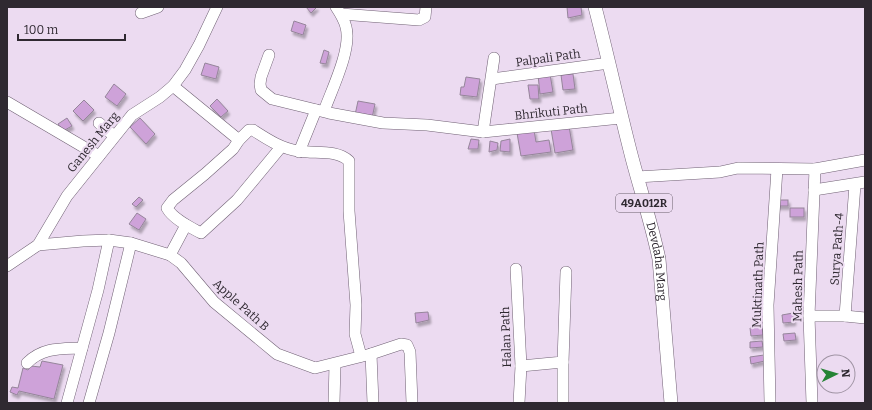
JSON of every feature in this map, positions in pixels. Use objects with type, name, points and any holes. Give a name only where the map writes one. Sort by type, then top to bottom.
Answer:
[{"type":"main road","name":"Devdaha Marg","points":[[595,7],[621,118],[655,238],[659,258],[671,403]]},
{"type":"street","points":[[141,13],[158,7]]},
{"type":"street","name":"Ganesh Marg","points":[[38,245],[67,196],[114,136],[132,115],[156,100],[173,86],[185,70],[200,45],[217,7]]},
{"type":"street","points":[[299,152],[344,57],[347,41],[346,27],[339,11],[382,12],[418,20],[425,17],[426,7]]},
{"type":"street","name":"Bhrikuti Path","points":[[269,55],[260,84],[261,90],[272,99],[383,122],[427,125],[483,132],[621,118]]},
{"type":"street","points":[[483,132],[494,58]]},
{"type":"street","name":"Palpali Path","points":[[492,79],[609,63]]},
{"type":"street","points":[[173,86],[239,140]]},
{"type":"street","points":[[7,102],[99,156]]},
{"type":"street","points":[[99,123],[114,136]]},
{"type":"street","points":[[281,147],[237,200],[201,233],[186,225],[167,208],[168,204],[227,154],[249,130],[254,130],[281,147],[299,152],[321,152],[344,156],[350,161],[349,211],[356,305],[355,334],[366,355],[373,403]]},
{"type":"street","points":[[637,177],[720,172],[738,168],[814,169],[865,160]]},
{"type":"street","name":"Muktinath Path","points":[[770,403],[768,305],[777,169]]},
{"type":"street","name":"Mahesh Path","points":[[812,403],[809,316],[814,169]]},
{"type":"street","points":[[814,190],[860,184]]},
{"type":"street","name":"Surya Path-4","points":[[845,316],[860,184]]},
{"type":"street","points":[[170,255],[186,225]]},
{"type":"street","points":[[67,403],[98,290],[109,240]]},
{"type":"street","name":"Apple Path B","points":[[38,245],[109,240],[131,243],[170,255],[181,263],[214,302],[277,354],[315,368],[335,364],[401,344],[407,345],[410,352],[412,403]]},
{"type":"street","points":[[89,403],[110,333],[131,243]]},
{"type":"street","points":[[7,266],[38,245]]},
{"type":"street","name":"Halan Path","points":[[516,269],[521,366],[520,403]]},
{"type":"street","points":[[563,403],[566,272]]},
{"type":"street","points":[[809,316],[845,316],[865,318]]},
{"type":"street","points":[[27,363],[35,355],[43,352],[82,348]]},
{"type":"street","points":[[521,366],[563,362]]},
{"type":"street","points":[[334,403],[335,364]]},
{"type":"building","points":[[306,7],[317,7],[311,13]]},
{"type":"building","points":[[567,7],[581,7],[582,15],[568,18]]},
{"type":"building","points":[[294,21],[306,25],[303,35],[291,31]]},
{"type":"building","points":[[324,50],[329,52],[326,64],[320,63]]},
{"type":"building","points":[[205,63],[219,67],[216,79],[201,75]]},
{"type":"building","points":[[550,74],[553,92],[540,94],[538,75]]},
{"type":"building","points":[[573,74],[575,89],[563,90],[561,75]]},
{"type":"building","points":[[466,77],[480,79],[477,97],[460,95],[461,87],[464,87]]},
{"type":"building","points":[[114,84],[126,94],[117,106],[105,97]]},
{"type":"building","points":[[528,85],[538,85],[539,99],[530,99]]},
{"type":"building","points":[[217,99],[228,111],[221,117],[210,106]]},
{"type":"building","points":[[84,100],[94,110],[83,121],[73,111]]},
{"type":"building","points":[[358,101],[375,104],[372,118],[355,115]]},
{"type":"building","points":[[67,118],[72,126],[63,131],[58,124]]},
{"type":"building","points":[[140,118],[155,134],[146,144],[130,127]]},
{"type":"building","points":[[569,126],[573,150],[555,153],[551,129]]},
{"type":"building","points":[[534,130],[536,142],[549,140],[551,152],[521,156],[517,133]]},
{"type":"building","points":[[471,139],[479,140],[478,149],[468,149]]},
{"type":"building","points":[[510,139],[510,152],[500,151],[501,141]]},
{"type":"building","points":[[490,141],[498,143],[497,150],[489,152]]},
{"type":"building","points":[[139,197],[143,200],[136,207],[132,204]]},
{"type":"building","points":[[776,200],[788,200],[788,206],[776,206]]},
{"type":"building","points":[[790,208],[804,208],[804,217],[790,217]]},
{"type":"building","points":[[137,213],[146,219],[139,230],[129,224]]},
{"type":"building","points":[[428,312],[429,320],[416,323],[415,313]]},
{"type":"building","points":[[793,313],[794,322],[783,323],[782,315]]},
{"type":"building","points":[[762,326],[763,335],[751,336],[750,328]]},
{"type":"building","points":[[795,333],[796,340],[784,341],[783,334]]},
{"type":"building","points":[[762,341],[763,347],[750,348],[750,342]]},
{"type":"building","points":[[764,355],[765,361],[751,364],[750,357]]},
{"type":"building","points":[[42,361],[63,365],[54,399],[19,391],[17,395],[10,392],[12,387],[18,388],[23,368],[28,370],[31,366],[40,367]]}]
